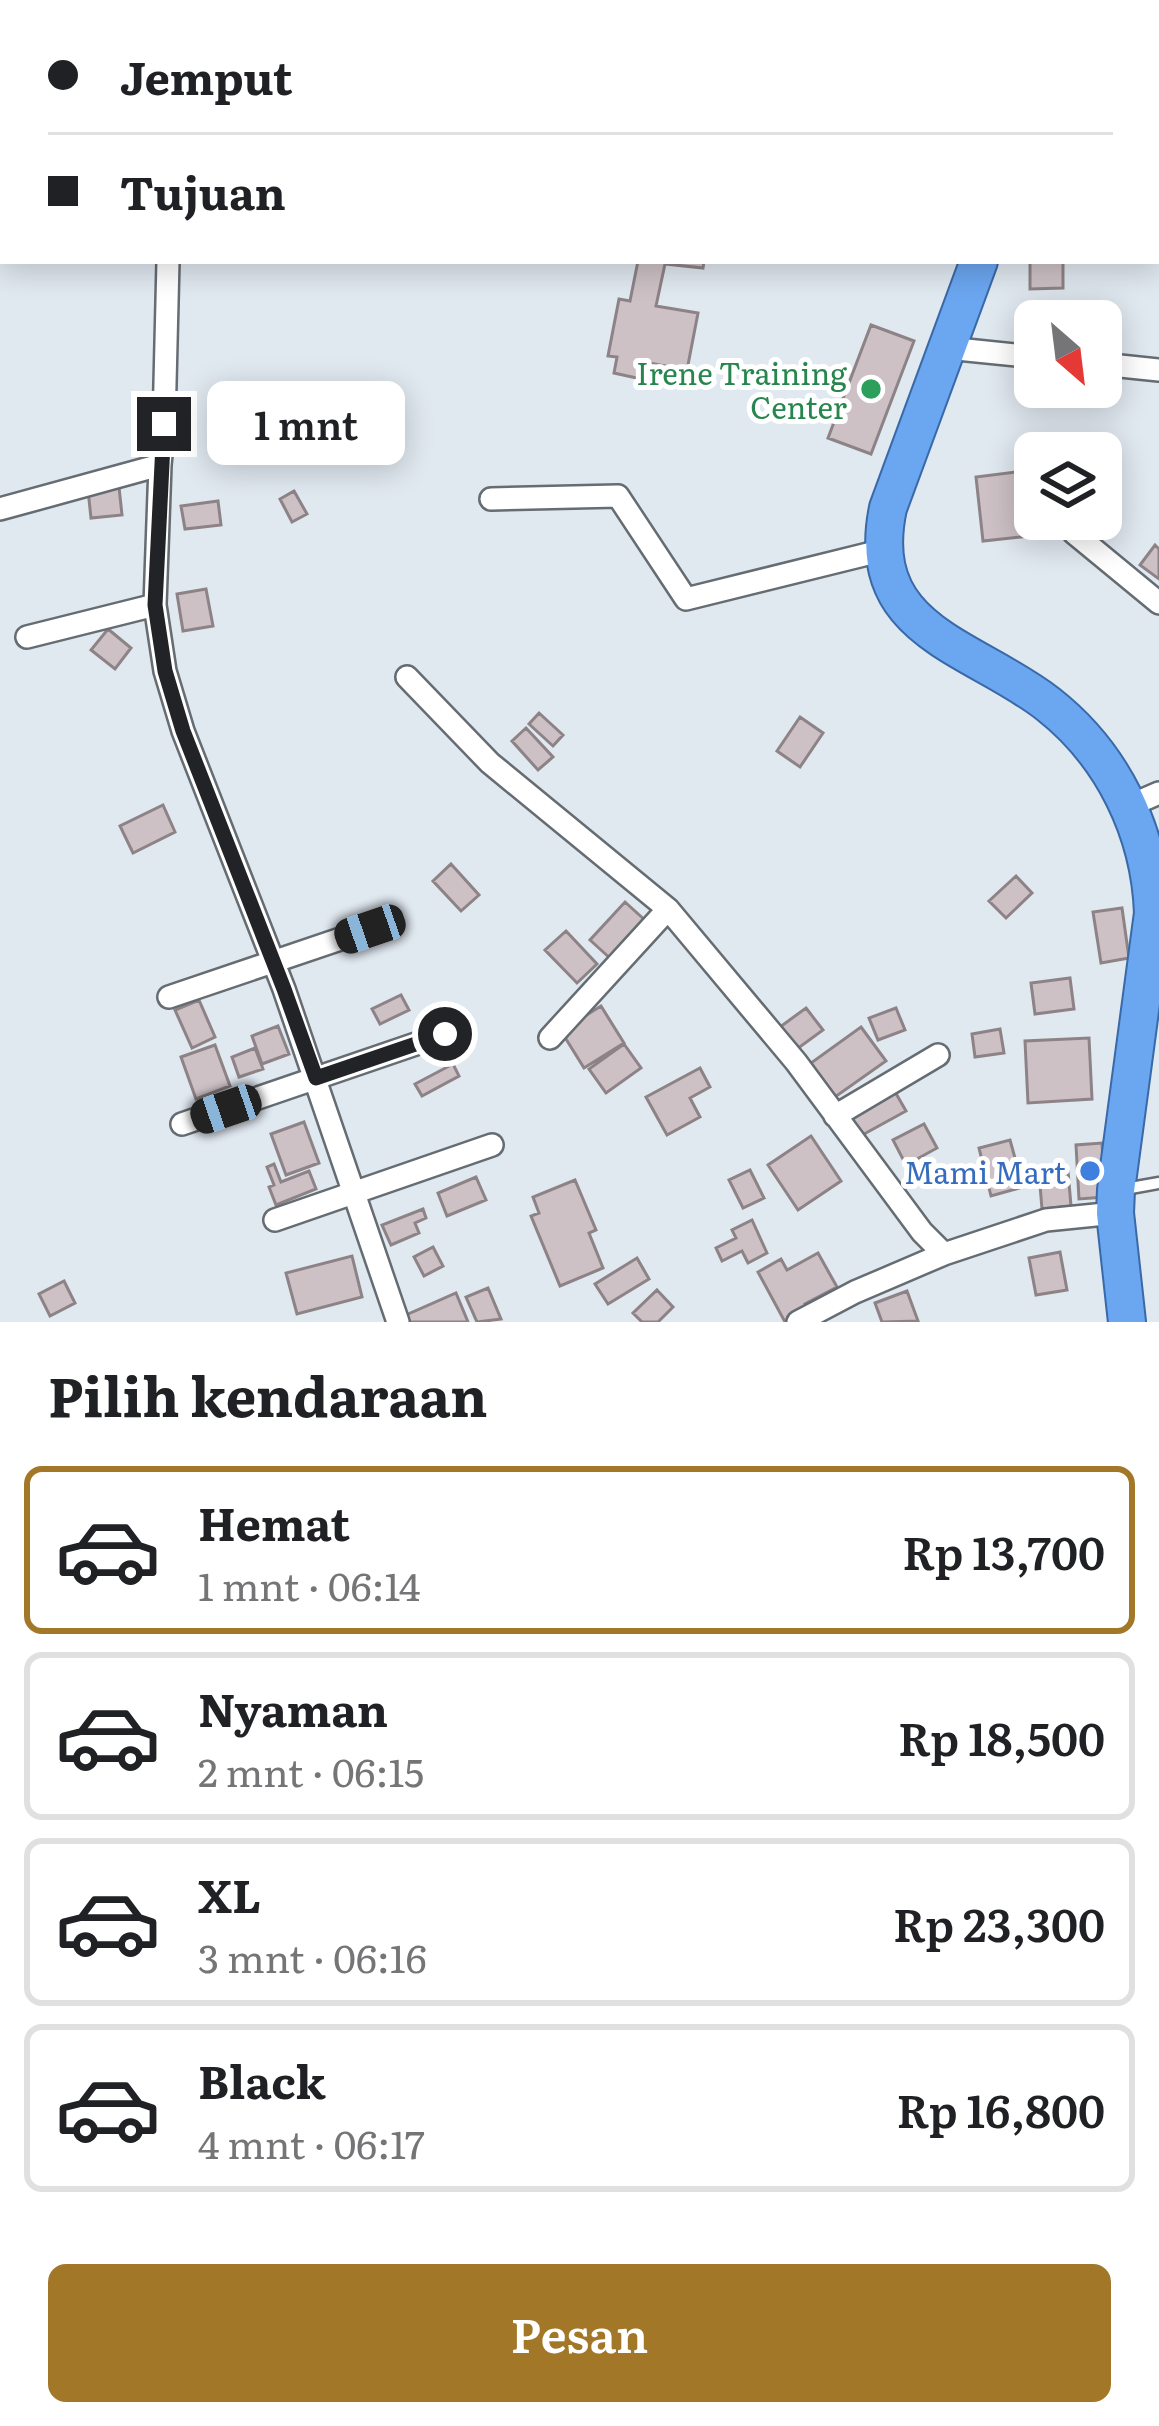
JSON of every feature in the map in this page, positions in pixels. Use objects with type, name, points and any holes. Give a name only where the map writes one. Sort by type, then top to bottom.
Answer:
[{"type":"highway","points":[[978,264],[888,508],[884,550],[891,584],[910,615],[1046,702],[1144,799],[1153,913],[1115,1202],[1127,1322]]},
{"type":"street","points":[[168,264],[155,605],[165,671],[183,731],[316,1078],[398,1322]]},
{"type":"street","points":[[947,348],[1014,355]]},
{"type":"street","points":[[1122,366],[1159,370]]},
{"type":"street","points":[[0,509],[160,466]]},
{"type":"street","points":[[491,499],[618,496],[686,599],[884,550]]},
{"type":"street","points":[[1082,540],[1159,603]]},
{"type":"street","points":[[27,637],[155,605]]},
{"type":"street","points":[[407,676],[490,763],[668,909],[796,1062],[922,1232],[944,1254]]},
{"type":"street","points":[[550,1038],[668,909]]},
{"type":"street","points":[[169,997],[370,929]]},
{"type":"street","points":[[182,1124],[445,1034]]},
{"type":"street","points":[[835,1116],[938,1055]]},
{"type":"street","points":[[275,1220],[492,1145]]},
{"type":"street","points":[[798,1322],[944,1254],[1115,1202]]},
{"type":"lane","points":[[1115,1202],[1159,1183]]},
{"type":"building","points":[[637,264],[665,264],[656,306],[698,313],[687,370],[644,362],[641,379],[614,373],[617,357],[608,356],[619,299],[630,301]]},
{"type":"building","points":[[1030,264],[1063,264],[1063,288],[1030,289]]},
{"type":"building","name":"Irene Training Center","points":[[871,325],[914,341],[871,454],[828,438]]},
{"type":"building","points":[[1014,472],[1014,538],[983,541],[976,477]]},
{"type":"building","points":[[119,487],[122,515],[91,518],[88,490]]},
{"type":"building","points":[[294,491],[307,514],[292,522],[280,499]]},
{"type":"building","points":[[218,501],[221,525],[185,529],[181,506]]},
{"type":"building","points":[[1155,545],[1159,549],[1159,579],[1140,565]]},
{"type":"building","points":[[206,589],[213,626],[183,631],[177,594]]},
{"type":"building","points":[[108,629],[131,648],[115,669],[91,650]]},
{"type":"building","points":[[539,713],[563,735],[553,746],[529,724]]},
{"type":"building","points":[[800,717],[823,733],[800,767],[777,751]]},
{"type":"building","points":[[526,728],[553,757],[538,770],[512,741]]},
{"type":"building","points":[[163,805],[175,832],[133,853],[120,826]]},
{"type":"building","points":[[451,864],[479,895],[461,911],[433,881]]},
{"type":"building","points":[[1016,876],[1032,893],[1006,918],[989,901]]},
{"type":"building","points":[[625,902],[647,922],[612,960],[590,940]]},
{"type":"building","points":[[1122,908],[1129,958],[1101,963],[1093,912]]},
{"type":"building","points":[[566,931],[597,964],[577,983],[545,950]]},
{"type":"building","points":[[1070,978],[1074,1009],[1035,1014],[1031,983]]},
{"type":"building","points":[[401,995],[409,1010],[380,1024],[372,1009]]},
{"type":"building","points":[[199,1000],[215,1037],[192,1048],[175,1010]]},
{"type":"building","points":[[601,1006],[624,1043],[584,1068],[561,1031]]},
{"type":"building","points":[[806,1008],[823,1030],[797,1049],[780,1027]]},
{"type":"building","points":[[896,1008],[905,1030],[878,1040],[869,1018]]},
{"type":"building","points":[[278,1026],[289,1054],[262,1064],[252,1036]]},
{"type":"building","points":[[861,1027],[886,1061],[835,1097],[811,1063]]},
{"type":"building","points":[[1000,1029],[1004,1053],[975,1057],[972,1034]]},
{"type":"building","points":[[1089,1038],[1092,1099],[1028,1103],[1025,1041]]},
{"type":"building","points":[[624,1044],[641,1068],[606,1093],[589,1069]]},
{"type":"building","points":[[215,1045],[230,1086],[196,1099],[181,1057]]},
{"type":"building","points":[[255,1048],[263,1069],[239,1077],[232,1057]]},
{"type":"building","points":[[453,1064],[459,1076],[422,1096],[415,1084]]},
{"type":"building","points":[[700,1068],[710,1087],[690,1098],[700,1117],[667,1135],[646,1097]]},
{"type":"building","points":[[894,1090],[906,1111],[855,1139],[843,1118]]},
{"type":"building","points":[[304,1122],[319,1163],[286,1175],[271,1134]]},
{"type":"building","points":[[924,1124],[937,1148],[906,1165],[893,1140]]},
{"type":"building","points":[[811,1136],[841,1181],[798,1210],[768,1165]]},
{"type":"building","points":[[1010,1140],[1023,1187],[991,1196],[979,1148]]},
{"type":"building","name":"Mami Mart","points":[[1102,1143],[1105,1197],[1079,1199],[1076,1145]]},
{"type":"building","points":[[274,1164],[281,1182],[309,1171],[316,1189],[276,1205],[267,1167]]},
{"type":"building","points":[[750,1170],[764,1198],[743,1208],[729,1180]]},
{"type":"building","points":[[1068,1171],[1071,1206],[1042,1209],[1039,1173]]},
{"type":"building","points":[[476,1177],[486,1200],[447,1216],[438,1193]]},
{"type":"building","points":[[575,1180],[596,1230],[589,1233],[603,1268],[560,1286],[531,1216],[539,1213],[533,1197]]},
{"type":"building","points":[[423,1209],[426,1218],[415,1223],[419,1233],[391,1245],[382,1225]]},
{"type":"building","points":[[752,1220],[767,1253],[748,1263],[742,1251],[722,1261],[716,1248],[736,1238],[732,1230]]},
{"type":"building","points":[[433,1247],[443,1266],[424,1276],[414,1257]]},
{"type":"building","points":[[1060,1252],[1067,1290],[1036,1295],[1029,1258]]},
{"type":"building","points":[[818,1253],[837,1287],[805,1304],[809,1312],[785,1322],[758,1272],[781,1259],[787,1270]]},
{"type":"building","points":[[352,1256],[362,1297],[297,1314],[286,1273]]},
{"type":"building","points":[[637,1258],[649,1279],[608,1304],[595,1284]]},
{"type":"building","points":[[64,1281],[75,1303],[50,1316],[39,1294]]},
{"type":"building","points":[[488,1288],[501,1319],[477,1322],[466,1297]]},
{"type":"building","points":[[657,1290],[673,1307],[658,1322],[642,1322],[633,1313]]},
{"type":"building","points":[[907,1291],[918,1321],[882,1322],[875,1303]]},
{"type":"building","points":[[456,1293],[468,1322],[409,1322],[406,1315]]},
{"type":"place","name":"Irene Training Center","points":[[871,389]]},
{"type":"place","name":"Mami Mart","points":[[1090,1171]]},
{"type":"route","points":[[164,424],[155,605],[165,671],[183,731],[316,1078],[445,1034]]}]
